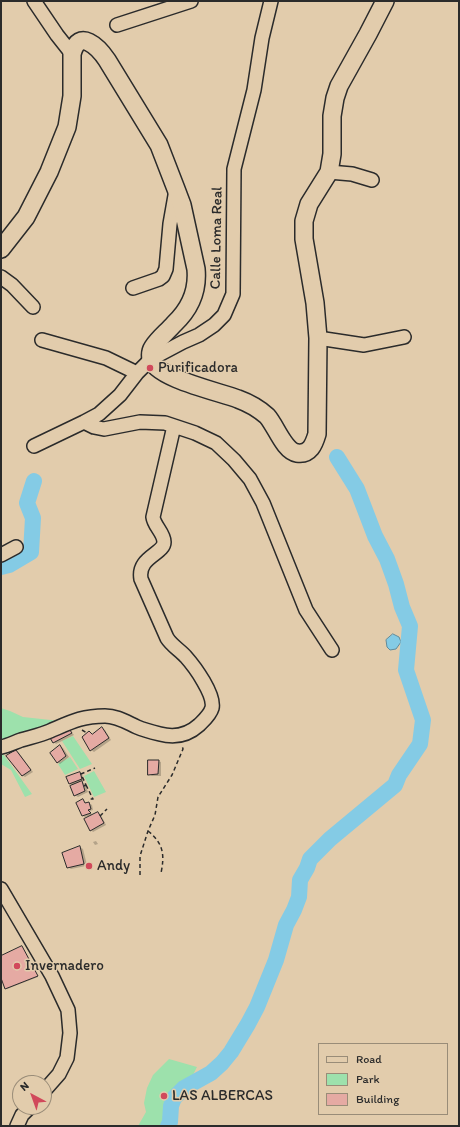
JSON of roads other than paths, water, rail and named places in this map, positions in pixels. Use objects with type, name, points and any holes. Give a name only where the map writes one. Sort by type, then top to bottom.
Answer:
[{"type":"main road","points":[[1,249],[29,210],[49,172],[67,127],[72,96],[72,54],[78,44],[85,41],[91,42],[99,48],[107,60],[159,145],[176,188],[196,269],[197,278],[195,289],[188,308],[176,323],[156,343],[151,351],[150,359],[155,366],[170,376],[229,395],[255,406],[268,417],[288,448],[298,454],[305,453],[310,450],[314,444],[316,434],[318,338],[315,303],[304,239],[304,221],[309,204],[329,172],[331,165],[332,116],[339,86],[385,1]]},
{"type":"street","points":[[34,1],[72,54]]},
{"type":"street","points":[[117,26],[192,1]]},
{"type":"street","name":"Calle Loma Real","points":[[34,446],[99,414],[120,395],[150,359],[200,335],[214,326],[224,315],[233,294],[234,169],[254,90],[262,38],[271,1]]},
{"type":"street","points":[[329,172],[352,174],[372,180]]},
{"type":"street","points":[[134,288],[159,279],[163,276],[166,269],[170,224],[176,188]]},
{"type":"street","points":[[1,277],[12,285],[33,307]]},
{"type":"street","points":[[318,338],[364,345],[404,337]]},
{"type":"street","points":[[42,340],[106,358],[137,373]]},
{"type":"street","points":[[84,422],[94,427],[104,429],[140,422],[165,423],[195,433],[216,443],[234,460],[250,479],[263,503],[306,610],[332,650]]},
{"type":"street","points":[[1,746],[49,731],[68,722],[84,717],[116,717],[139,728],[162,734],[179,736],[190,732],[210,714],[212,706],[209,694],[186,656],[170,643],[167,638],[141,579],[141,568],[150,557],[163,547],[164,543],[163,537],[153,522],[153,517],[174,426]]},
{"type":"street","points":[[1,555],[16,547]]},
{"type":"street","points":[[1,889],[52,976],[68,1010],[70,1033],[67,1058],[59,1074],[52,1082]]},
{"type":"street","points":[[17,1126],[22,1115]]},
{"type":"water","points":[[393,634],[399,637],[401,642],[396,649],[390,650],[387,647],[386,640]]},
{"type":"waterway","points":[[168,1126],[170,1122],[171,1106],[174,1098],[184,1088],[211,1073],[222,1063],[231,1052],[248,1024],[257,1007],[276,960],[286,925],[299,897],[300,880],[310,859],[330,839],[395,785],[399,775],[420,744],[423,720],[406,670],[410,626],[402,607],[387,559],[375,536],[357,489],[337,457]]},
{"type":"waterway","points":[[1,567],[9,565],[31,552],[33,518],[27,503],[34,481]]},
{"type":"place","name":"Purificadora","points":[[150,368]]},
{"type":"place","name":"Andy","points":[[89,866]]},
{"type":"place","name":"Invernadero","points":[[17,966]]},
{"type":"place","name":"LAS ALBERCAS","points":[[164,1096]]}]
